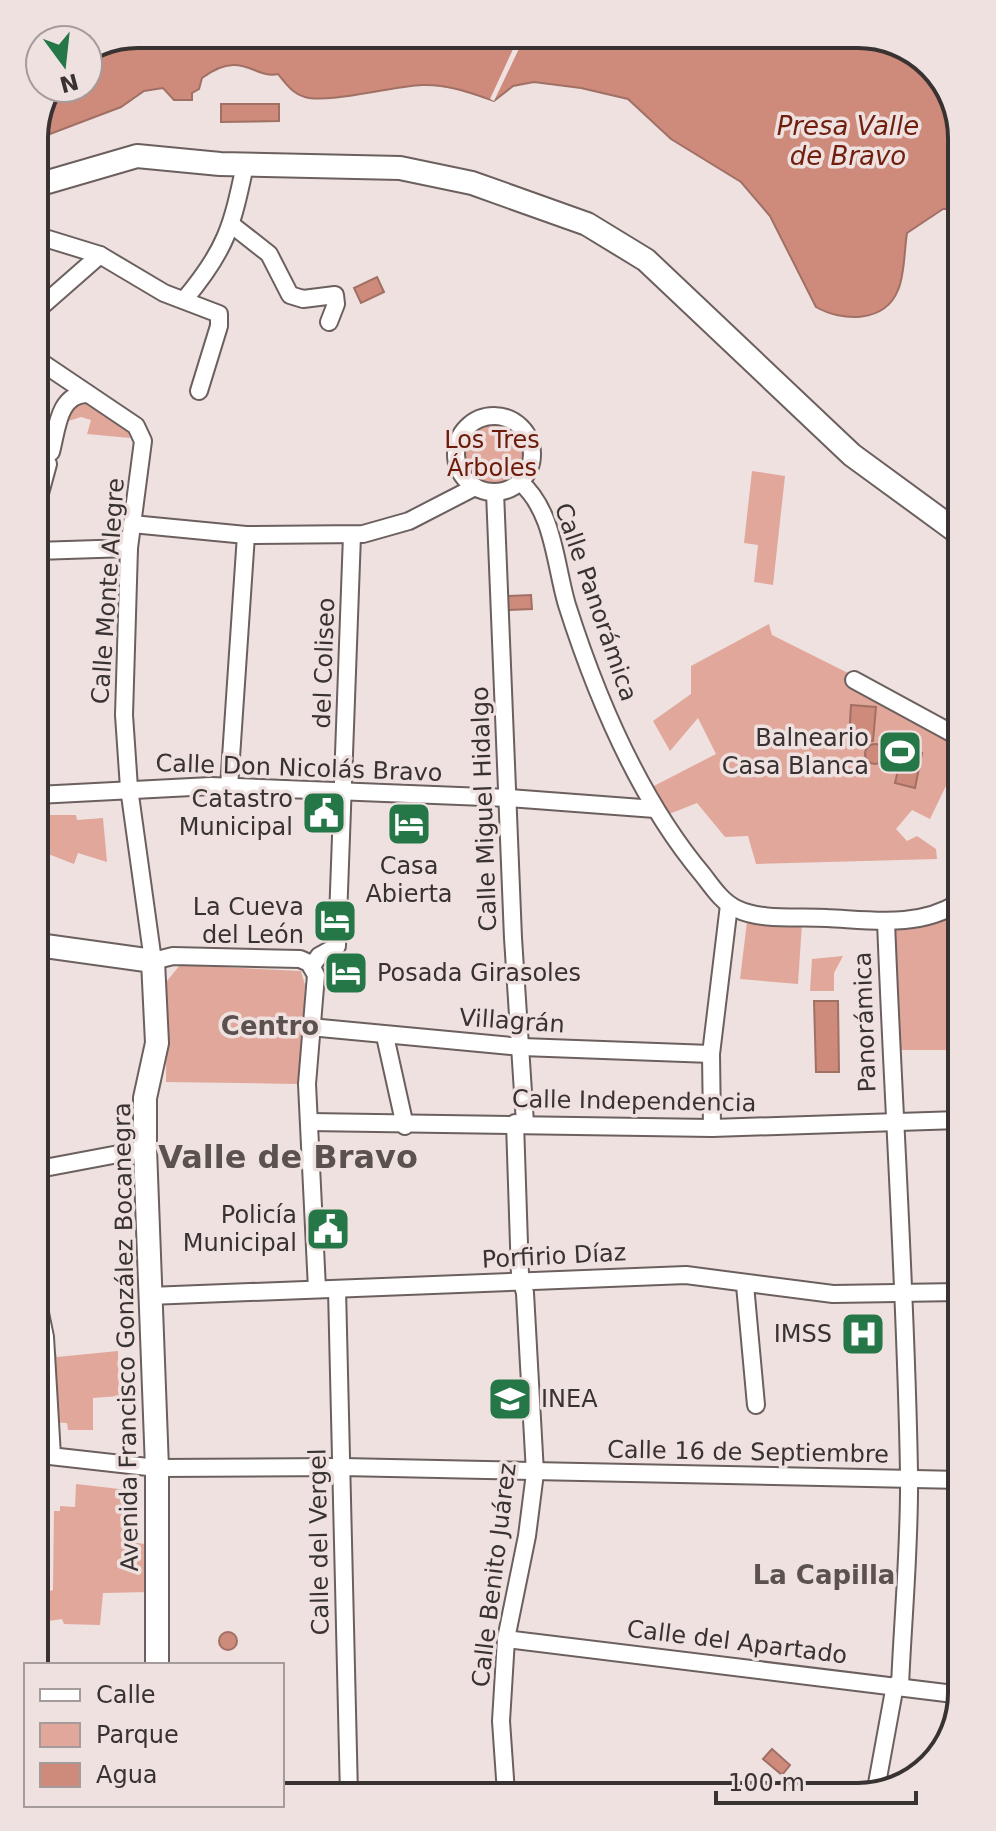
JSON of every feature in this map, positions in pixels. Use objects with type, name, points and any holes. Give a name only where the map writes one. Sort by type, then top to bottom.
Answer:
[{"type":"main road","points":[[48,182],[137,156],[245,165],[424,171],[472,183],[587,224],[646,260],[852,455],[948,525]]},
{"type":"main road","points":[[48,946],[153,961]]},
{"type":"main road","name":"Avenida Francisco González Bocanegra","points":[[153,961],[157,1043],[145,1098],[145,1149],[157,1468],[157,1663]]},
{"type":"street","points":[[184,300],[217,259],[232,225],[245,165]]},
{"type":"street","points":[[232,225],[269,254],[290,295],[303,299],[335,295],[336,304],[329,322]]},
{"type":"street","points":[[48,239],[100,255],[155,288],[214,310],[220,319],[199,391]]},
{"type":"street","points":[[48,301],[100,255]]},
{"type":"street","name":"Calle Monte Alegre","points":[[48,367],[136,426],[142,436],[129,548],[124,715],[129,788],[153,961]]},
{"type":"street","points":[[48,465],[65,404],[72,396],[88,394]]},
{"type":"street","points":[[488,416],[509,419],[526,432],[533,453],[527,473],[520,482],[495,492],[475,487],[459,469],[457,445],[468,426],[488,416]]},
{"type":"street","name":"Calle Panorámica","points":[[520,482],[540,507],[567,605],[605,705],[655,809],[676,843],[729,905]]},
{"type":"street","points":[[132,524],[246,535],[374,533],[409,521],[475,487]]},
{"type":"street","name":"Calle Miguel Hidalgo","points":[[495,492],[513,938],[522,1047],[520,1123]]},
{"type":"street","points":[[229,787],[246,535]]},
{"type":"street","name":"del Coliseo","points":[[312,966],[319,956],[337,946],[352,535]]},
{"type":"street","points":[[48,551],[129,548]]},
{"type":"street","points":[[854,680],[948,731]]},
{"type":"street","name":"Calle Don Nicolás Bravo","points":[[48,794],[129,788],[229,787],[509,798],[655,809]]},
{"type":"street","points":[[712,1128],[711,1054],[729,905],[747,913],[886,921],[929,916],[948,907]]},
{"type":"street","name":"Panorámica","points":[[878,1780],[897,1686],[909,1478],[905,1294],[893,1122],[886,921]]},
{"type":"street","points":[[153,961],[173,956],[296,959],[312,966],[317,985],[310,1027],[309,1122],[317,1289]]},
{"type":"street","name":"Villagrán","points":[[310,1027],[522,1047],[711,1054]]},
{"type":"street","points":[[385,1036],[405,1126]]},
{"type":"street","name":"Calle Independencia","points":[[309,1122],[405,1126],[520,1123],[712,1128],[948,1120]]},
{"type":"street","name":"Calle Benito Juárez","points":[[505,1783],[501,1721],[506,1639],[527,1536],[535,1473],[522,1282],[520,1123]]},
{"type":"street","points":[[48,1167],[145,1149]]},
{"type":"street","name":"Porfirio Díaz","points":[[149,1296],[686,1275],[833,1294],[948,1292]]},
{"type":"street","points":[[745,1285],[756,1405]]},
{"type":"street","name":"Calle del Vergel","points":[[337,1289],[349,1783]]},
{"type":"street","name":"Calle 16 de Septiembre","points":[[48,1455],[157,1468],[342,1467],[948,1480]]},
{"type":"street","name":"Calle del Apartado","points":[[506,1639],[948,1693]]},
{"type":"green space","points":[[81,398],[125,423],[130,438],[87,434],[91,420],[81,417],[62,423],[67,407]]},
{"type":"green space","name":"Los Tres Árboles","points":[[492,424],[513,433],[522,454],[513,475],[492,484],[471,475],[462,454],[471,433]]},
{"type":"green space","points":[[752,471],[785,476],[773,585],[754,582],[758,545],[744,543]]},
{"type":"green space","points":[[769,624],[772,635],[868,683],[948,734],[948,782],[930,819],[912,810],[896,829],[907,841],[917,836],[936,849],[937,859],[756,864],[748,836],[725,837],[697,803],[664,816],[650,788],[716,754],[698,718],[670,751],[653,721],[691,694],[691,666]]},
{"type":"green space","points":[[48,815],[76,815],[77,820],[103,818],[107,862],[78,853],[74,864],[48,854]]},
{"type":"green space","points":[[948,911],[948,1050],[896,1050],[892,928]]},
{"type":"green space","points":[[747,922],[802,923],[798,984],[740,979]]},
{"type":"green space","points":[[843,956],[834,973],[834,991],[810,991],[812,959]]},
{"type":"green space","points":[[180,965],[301,971],[305,985],[301,1084],[166,1082],[167,981]]},
{"type":"green space","points":[[53,1341],[57,1357],[118,1351],[119,1396],[93,1398],[93,1430],[68,1430],[67,1423],[48,1422],[48,1342]]},
{"type":"green space","points":[[76,1484],[128,1490],[130,1542],[152,1545],[150,1592],[103,1593],[100,1625],[64,1624],[62,1619],[48,1621],[48,1592],[53,1590],[54,1511],[60,1511],[60,1506],[75,1507]]},
{"type":"water","name":"Presa Valle de Bravo","points":[[138,48],[864,48],[898,57],[917,70],[933,88],[946,120],[948,209],[943,209],[907,233],[902,277],[892,301],[873,314],[850,317],[816,307],[770,216],[741,182],[671,139],[628,99],[581,88],[534,82],[513,86],[494,101],[431,85],[315,99],[296,93],[278,74],[270,75],[238,65],[216,69],[202,78],[199,89],[192,93],[192,100],[174,100],[163,88],[144,91],[121,107],[48,135],[55,104],[104,104],[104,55]]},
{"type":"water","points":[[221,104],[279,104],[279,121],[221,122]]},
{"type":"water","points":[[377,277],[384,292],[361,303],[354,288]]},
{"type":"water","points":[[531,595],[532,609],[508,610],[507,596]]},
{"type":"water","points":[[851,705],[876,707],[873,741],[849,738]]},
{"type":"water","points":[[875,744],[882,747],[885,754],[882,761],[875,764],[868,761],[865,754],[868,747]]},
{"type":"water","points":[[903,748],[922,753],[915,788],[895,783]]},
{"type":"water","points":[[814,1001],[838,1001],[839,1072],[816,1072]]},
{"type":"water","points":[[224,1632],[232,1632],[237,1641],[235,1648],[224,1650],[219,1645],[219,1637]]},
{"type":"water","points":[[772,1749],[790,1765],[782,1775],[763,1759]]},
{"type":"pier","points":[[514,48],[519,48],[494,101],[490,99]]},
{"type":"place","name":"Balneario Casa Blanca","points":[[900,752]]},
{"type":"place","name":"Catastro Municipal","points":[[324,813]]},
{"type":"place","name":"Casa Abierta","points":[[409,824]]},
{"type":"place","name":"La Cueva del León","points":[[335,921]]},
{"type":"place","name":"Posada Girasoles","points":[[346,973]]},
{"type":"place","name":"Policía Municipal","points":[[328,1229]]},
{"type":"place","name":"IMSS","points":[[863,1334]]},
{"type":"place","name":"INEA","points":[[510,1399]]},
{"type":"district","name":"Centro","points":[[270,1026]]},
{"type":"district","name":"Valle de Bravo","points":[[288,1157]]},
{"type":"district","name":"La Capilla","points":[[824,1575]]}]
